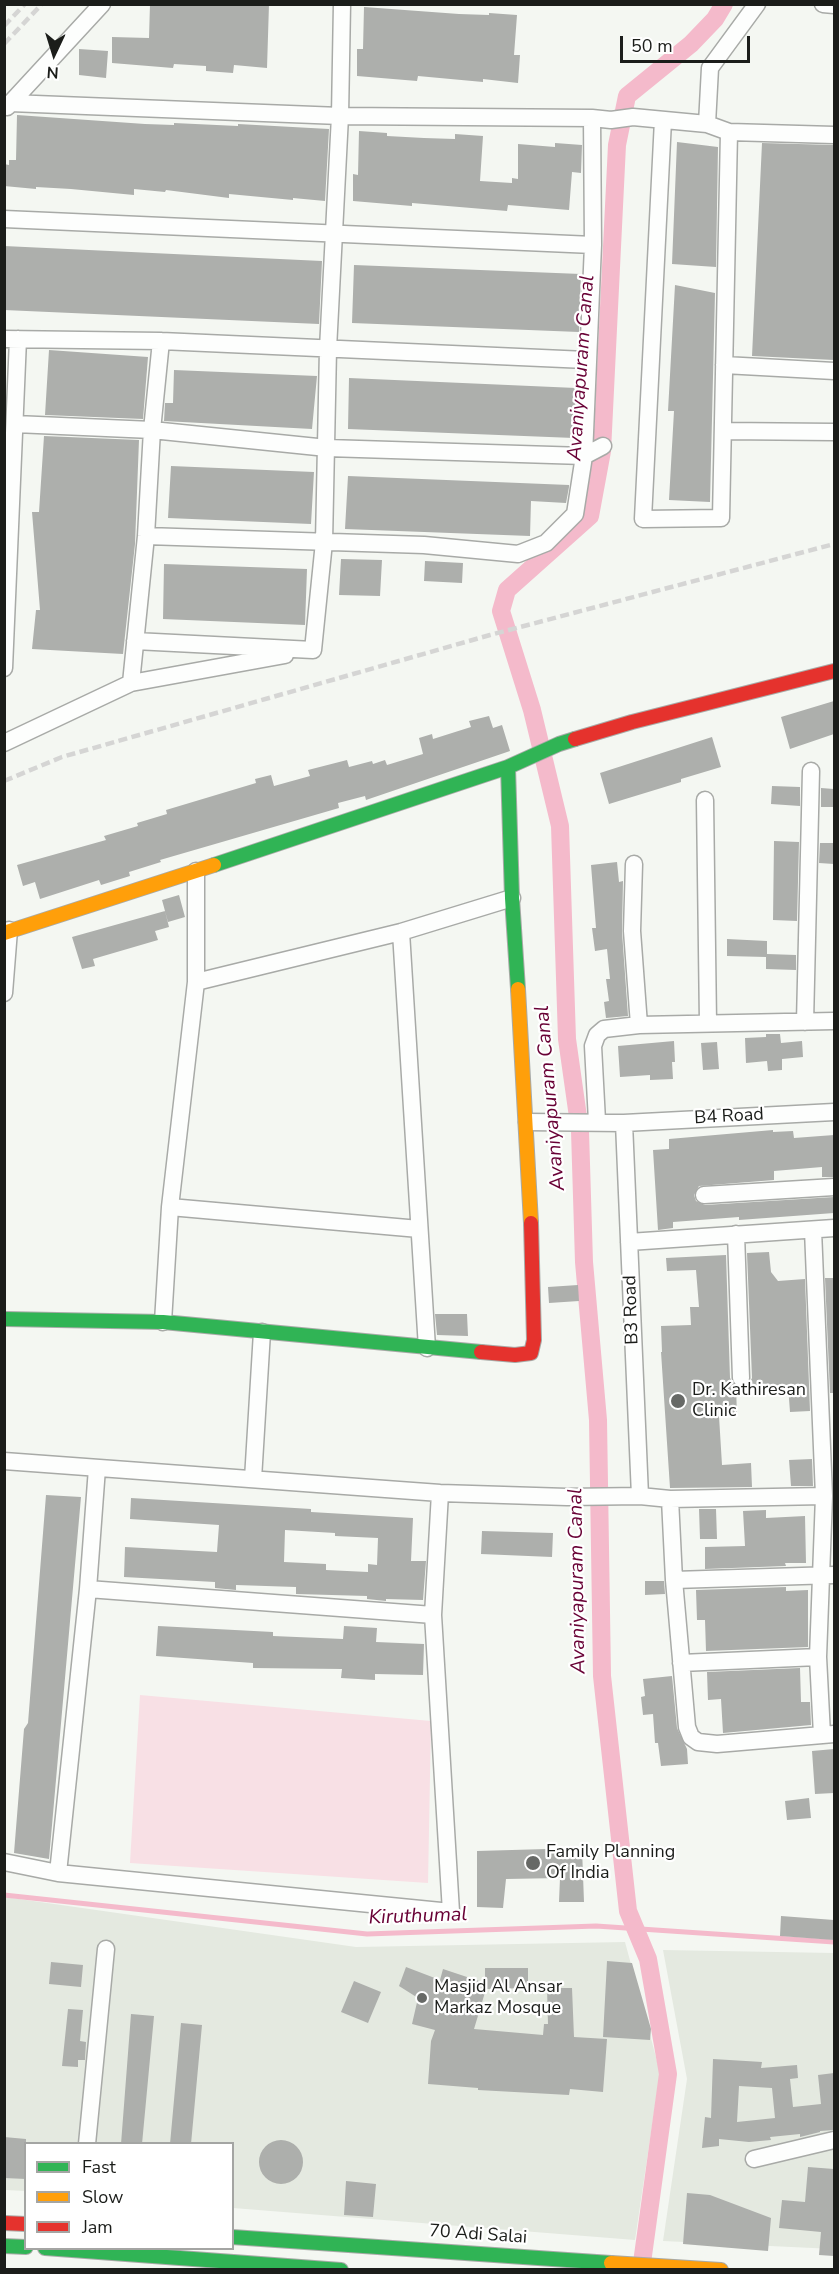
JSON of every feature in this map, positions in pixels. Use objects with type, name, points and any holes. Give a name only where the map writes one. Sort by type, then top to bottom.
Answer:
[{"type":"street","points":[[7,106],[102,4]]},
{"type":"street","points":[[313,650],[324,542],[328,349],[340,116],[342,4]]},
{"type":"street","points":[[707,124],[710,68],[757,4]]},
{"type":"street","points":[[823,4],[834,5]]},
{"type":"street","points":[[7,106],[340,116],[611,120],[633,117],[707,124],[729,132],[834,135]]},
{"type":"street","points":[[146,536],[424,545],[518,554],[546,543],[575,514],[584,456],[586,360],[593,245],[592,118]]},
{"type":"street","points":[[663,120],[643,519],[721,518],[729,132]]},
{"type":"street","points":[[4,219],[593,245]]},
{"type":"street","points":[[4,668],[9,473],[15,424],[11,339],[161,341],[586,360]]},
{"type":"street","points":[[131,682],[146,536],[152,430],[161,341]]},
{"type":"street","points":[[724,365],[834,371]]},
{"type":"street","points":[[15,424],[152,430],[327,447],[584,456],[603,446]]},
{"type":"street","points":[[723,431],[834,432]]},
{"type":"street","points":[[135,641],[313,650]]},
{"type":"street","points":[[4,743],[131,682],[313,650]]},
{"type":"street","points":[[4,993],[7,931],[508,767],[559,744],[632,722],[834,671]]},
{"type":"street","points":[[4,1319],[163,1322],[427,1348],[515,1355],[531,1353],[534,1340],[534,1293],[527,1122],[512,898],[508,767]]},
{"type":"street","points":[[805,1022],[811,771]]},
{"type":"street","points":[[705,800],[708,1023]]},
{"type":"street","points":[[634,864],[632,930],[639,1025]]},
{"type":"street","points":[[163,1322],[170,1207],[196,982],[196,871]]},
{"type":"street","points":[[196,982],[401,932],[512,898]]},
{"type":"street","points":[[401,932],[427,1348]]},
{"type":"street","points":[[595,1121],[593,1046],[597,1035],[604,1029],[639,1025],[834,1021]]},
{"type":"street","name":"B4 Road","points":[[527,1122],[624,1123],[834,1112]]},
{"type":"street","name":"B3 Road","points":[[624,1123],[640,1496]]},
{"type":"street","points":[[704,1195],[834,1187]]},
{"type":"street","points":[[170,1207],[419,1229]]},
{"type":"street","points":[[629,1242],[834,1228]]},
{"type":"street","points":[[670,1499],[681,1664],[687,1727],[691,1737],[698,1742],[717,1744],[828,1734],[818,1657],[828,1574],[813,1230]]},
{"type":"street","points":[[736,1234],[741,1378]]},
{"type":"street","points":[[253,1479],[262,1332]]},
{"type":"street","points":[[4,1461],[440,1493],[567,1497],[640,1496],[670,1499],[824,1496]]},
{"type":"street","points":[[58,1873],[88,1589],[97,1468]]},
{"type":"street","points":[[4,1862],[58,1873],[451,1912],[433,1615],[440,1493]]},
{"type":"street","points":[[674,1580],[828,1574]]},
{"type":"street","points":[[88,1589],[433,1615]]},
{"type":"street","points":[[681,1664],[818,1657]]},
{"type":"street","points":[[87,2142],[106,1949]]},
{"type":"street","points":[[754,2159],[834,2140]]},
{"type":"street","points":[[4,2223],[24,2224]]},
{"type":"street","name":"70 Adi Salai","points":[[234,2237],[556,2264],[630,2264],[721,2270]]},
{"type":"street","points":[[4,2246],[24,2247]]},
{"type":"street","points":[[72,2250],[341,2270]]},
{"type":"shaded area","points":[[140,1695],[431,1721],[428,1883],[130,1863]]},
{"type":"shaded area","points":[[5,1897],[356,1947],[625,1942],[660,2072],[635,2240],[234,2208],[234,2142],[24,2142],[24,2191],[5,2190]]},
{"type":"shaded area","points":[[663,1950],[834,1953],[834,2249],[663,2241],[687,2079]]},
{"type":"building","points":[[150,4],[269,4],[267,68],[234,65],[233,73],[206,71],[206,66],[174,64],[173,68],[112,63],[112,37],[149,38]]},
{"type":"building","points":[[364,7],[459,14],[517,15],[514,55],[520,55],[518,83],[418,76],[417,81],[357,76],[357,49],[363,49]]},
{"type":"building","points":[[79,49],[108,51],[106,78],[79,75]]},
{"type":"building","points":[[17,115],[145,124],[238,126],[238,124],[329,129],[325,201],[229,194],[229,198],[166,190],[165,192],[134,189],[134,195],[4,186],[4,164],[9,165],[9,160],[16,160]]},
{"type":"building","points":[[359,131],[387,133],[387,136],[424,138],[455,139],[455,134],[483,136],[480,181],[512,183],[512,178],[518,179],[518,144],[555,147],[555,143],[582,145],[581,173],[572,172],[569,210],[508,205],[507,211],[412,203],[412,206],[353,201],[353,174],[358,175]]},
{"type":"building","points":[[677,142],[718,147],[716,267],[672,264]]},
{"type":"building","points":[[762,143],[834,145],[834,360],[752,356]]},
{"type":"building","points":[[4,246],[322,261],[319,324],[4,310]]},
{"type":"building","points":[[354,265],[581,274],[579,332],[352,323]]},
{"type":"building","points":[[675,285],[715,293],[710,502],[669,500],[674,411],[668,411]]},
{"type":"building","points":[[49,350],[148,357],[143,419],[45,415]]},
{"type":"building","points":[[174,370],[317,376],[312,429],[164,421],[165,403],[173,403]]},
{"type":"building","points":[[349,378],[576,388],[574,438],[348,429]]},
{"type":"building","points":[[44,436],[139,440],[135,544],[123,654],[32,649],[36,610],[40,610],[32,512],[39,512]]},
{"type":"building","points":[[171,466],[314,472],[311,524],[168,518]]},
{"type":"building","points":[[348,476],[569,485],[569,487],[566,503],[531,501],[530,536],[345,529]]},
{"type":"building","points":[[341,559],[382,560],[380,596],[339,595]]},
{"type":"building","points":[[425,561],[463,563],[462,583],[424,581]]},
{"type":"building","points":[[164,564],[307,569],[305,625],[163,619]]},
{"type":"building","points":[[834,701],[834,734],[790,749],[781,717]]},
{"type":"building","points":[[489,716],[493,728],[502,725],[510,751],[366,800],[365,796],[338,803],[339,808],[160,860],[161,862],[129,872],[130,876],[101,885],[99,880],[40,899],[35,882],[23,886],[17,865],[106,840],[104,836],[167,814],[166,810],[256,783],[255,779],[271,775],[274,786],[310,776],[308,770],[347,760],[349,767],[385,760],[387,765],[423,754],[419,738],[432,734],[433,739],[471,727],[469,721]]},
{"type":"building","points":[[712,737],[721,767],[609,804],[600,773]]},
{"type":"building","points":[[772,786],[800,787],[800,806],[771,804]]},
{"type":"building","points":[[821,788],[834,789],[834,807],[821,807]]},
{"type":"building","points":[[774,841],[799,842],[797,921],[773,920]]},
{"type":"building","points":[[820,843],[834,843],[834,864],[819,863]]},
{"type":"building","points":[[617,862],[619,882],[623,881],[622,932],[628,1016],[606,1018],[604,1002],[609,1001],[606,979],[610,979],[607,949],[595,951],[592,928],[596,928],[591,865]]},
{"type":"building","points":[[179,895],[185,917],[168,922],[162,900]]},
{"type":"building","points":[[165,911],[169,927],[155,931],[158,940],[93,959],[95,966],[82,969],[72,937]]},
{"type":"building","points":[[727,939],[767,941],[767,954],[796,955],[796,970],[766,969],[766,957],[727,956]]},
{"type":"building","points":[[766,1034],[780,1034],[781,1043],[802,1041],[803,1057],[782,1059],[782,1070],[768,1071],[767,1061],[746,1063],[745,1038],[766,1037]]},
{"type":"building","points":[[674,1041],[673,1079],[650,1080],[650,1075],[620,1077],[618,1046]]},
{"type":"building","points":[[717,1042],[719,1069],[703,1070],[701,1043]]},
{"type":"building","points":[[773,1130],[773,1132],[793,1131],[794,1138],[834,1135],[834,1177],[822,1177],[822,1167],[774,1171],[774,1180],[699,1186],[694,1195],[696,1201],[705,1205],[834,1197],[834,1213],[673,1222],[673,1228],[658,1230],[653,1150],[669,1149],[669,1139]]},
{"type":"building","points":[[769,1252],[771,1272],[778,1281],[805,1279],[810,1411],[790,1412],[788,1385],[748,1386],[752,1378],[747,1253]]},
{"type":"building","points":[[726,1255],[730,1378],[736,1387],[737,1415],[719,1416],[722,1465],[751,1463],[752,1487],[670,1488],[661,1326],[691,1325],[690,1307],[699,1307],[696,1270],[667,1271],[666,1258]]},
{"type":"building","points":[[825,1278],[834,1278],[834,1393],[830,1393]]},
{"type":"building","points":[[578,1285],[579,1301],[549,1303],[548,1287]]},
{"type":"building","points":[[435,1314],[467,1314],[468,1336],[437,1335]]},
{"type":"building","points":[[812,1459],[813,1486],[791,1486],[789,1460]]},
{"type":"building","points":[[46,1495],[81,1497],[49,1859],[14,1853],[24,1729],[28,1723]]},
{"type":"building","points":[[131,1498],[413,1518],[411,1561],[426,1561],[423,1600],[386,1599],[386,1601],[367,1599],[367,1596],[296,1594],[296,1587],[236,1585],[236,1590],[215,1588],[215,1582],[124,1577],[125,1547],[217,1552],[219,1525],[130,1519]],"holes":[[[285,1530],[335,1533],[335,1536],[378,1538],[377,1565],[368,1564],[368,1572],[326,1570],[326,1564],[284,1562]]]},
{"type":"building","points":[[699,1509],[716,1509],[717,1539],[700,1539]]},
{"type":"building","points":[[766,1510],[766,1518],[805,1516],[806,1563],[785,1563],[786,1566],[705,1569],[705,1547],[745,1546],[743,1511]]},
{"type":"building","points":[[482,1531],[553,1533],[552,1557],[481,1554]]},
{"type":"building","points":[[645,1581],[664,1581],[665,1594],[645,1595]]},
{"type":"building","points":[[786,1587],[786,1591],[808,1590],[808,1647],[706,1651],[705,1620],[697,1620],[696,1590]]},
{"type":"building","points":[[158,1626],[273,1632],[273,1636],[343,1639],[344,1626],[377,1628],[376,1642],[424,1644],[423,1675],[375,1674],[375,1680],[341,1678],[342,1669],[253,1668],[253,1663],[156,1656]]},
{"type":"building","points":[[800,1668],[801,1702],[810,1702],[811,1725],[723,1733],[721,1699],[708,1700],[707,1672]]},
{"type":"building","points":[[672,1676],[677,1728],[687,1749],[688,1764],[661,1766],[658,1743],[655,1743],[653,1714],[643,1715],[641,1697],[645,1696],[643,1679]]},
{"type":"building","points":[[834,1749],[834,1793],[815,1794],[812,1751]]},
{"type":"building","points":[[809,1798],[811,1818],[787,1820],[785,1801]]},
{"type":"building","points":[[582,1848],[584,1902],[559,1902],[560,1878],[506,1879],[503,1908],[477,1907],[477,1851]]},
{"type":"building","points":[[781,1916],[834,1920],[834,1940],[780,1936]]},
{"type":"building","points":[[607,1961],[632,1963],[651,2029],[650,2040],[603,2037]]},
{"type":"building","points":[[51,1962],[83,1965],[81,1987],[49,1984]]},
{"type":"building","points":[[406,1967],[440,1980],[443,1969],[485,1983],[485,1968],[528,1968],[528,1988],[486,1989],[474,2029],[543,2035],[544,2024],[548,2024],[547,1988],[572,1988],[574,2037],[607,2039],[603,2092],[570,2089],[569,2095],[478,2090],[478,2088],[428,2084],[431,2041],[435,2030],[412,2024],[418,1998],[399,1986]]},
{"type":"building","points":[[354,1981],[381,1992],[368,2023],[341,2012]]},
{"type":"building","points":[[68,2009],[83,2010],[80,2041],[86,2042],[85,2060],[78,2060],[78,2067],[62,2066]]},
{"type":"building","points":[[131,2014],[154,2016],[142,2142],[121,2142]]},
{"type":"building","points":[[181,2023],[202,2025],[191,2142],[170,2142]]},
{"type":"building","points":[[713,2059],[762,2062],[761,2068],[797,2065],[798,2078],[790,2079],[793,2107],[821,2104],[818,2075],[834,2073],[834,2130],[820,2131],[800,2137],[800,2134],[749,2142],[719,2139],[719,2146],[702,2148],[705,2117],[711,2118]],"holes":[[[739,2086],[772,2088],[775,2118],[737,2122]]]},
{"type":"building","points":[[4,2137],[26,2139],[24,2142],[24,2179],[4,2178]]},
{"type":"building","points":[[281,2140],[290,2141],[297,2146],[302,2153],[302,2171],[297,2178],[290,2183],[281,2184],[272,2183],[265,2178],[260,2171],[259,2162],[260,2153],[265,2146],[272,2141]]},
{"type":"building","points":[[808,2167],[834,2169],[834,2256],[819,2255],[821,2232],[779,2228],[782,2200],[805,2202]]},
{"type":"building","points":[[346,2181],[376,2184],[373,2217],[344,2215]]},
{"type":"building","points":[[687,2193],[710,2195],[771,2218],[768,2251],[683,2244]]},
{"type":"waterway","name":"Avaniyapuram Canal","points":[[641,2270],[668,2074],[648,1959],[628,1911],[602,1676],[598,1420],[584,1262],[580,1131],[567,1039],[560,826],[532,710],[501,611],[507,590],[590,516],[602,451],[617,145],[627,96],[691,44],[715,19],[724,4]]},
{"type":"waterway","name":"Kiruthumal","points":[[4,1895],[367,1934],[596,1926],[834,1942]]},
{"type":"railway","points":[[4,26],[25,4]]},
{"type":"railway","points":[[4,44],[42,4]]},
{"type":"railway","points":[[4,781],[62,757],[490,635],[834,544]]},
{"type":"traffic: fast","points":[[214,865],[508,767],[575,739]]},
{"type":"traffic: fast","points":[[508,767],[512,898],[518,989]]},
{"type":"traffic: fast","points":[[4,1319],[163,1322],[481,1352]]},
{"type":"traffic: fast","points":[[234,2237],[611,2263]]},
{"type":"traffic: fast","points":[[4,2246],[24,2247]]},
{"type":"traffic: fast","points":[[72,2250],[341,2270]]},
{"type":"traffic: slow","points":[[4,933],[214,865]]},
{"type":"traffic: slow","points":[[518,989],[531,1223]]},
{"type":"traffic: slow","points":[[611,2263],[721,2270]]},
{"type":"traffic: jam","points":[[575,739],[632,722],[834,671]]},
{"type":"traffic: jam","points":[[481,1352],[515,1355],[531,1353],[534,1340],[531,1223]]},
{"type":"traffic: jam","points":[[4,2223],[24,2224]]},
{"type":"place","name":"Dr. Kathiresan Clinic","points":[[678,1401]]},
{"type":"place","name":"Family Planning Of India","points":[[533,1863]]},
{"type":"place","name":"Masjid Al Ansar Markaz Mosque","points":[[422,1998]]}]
